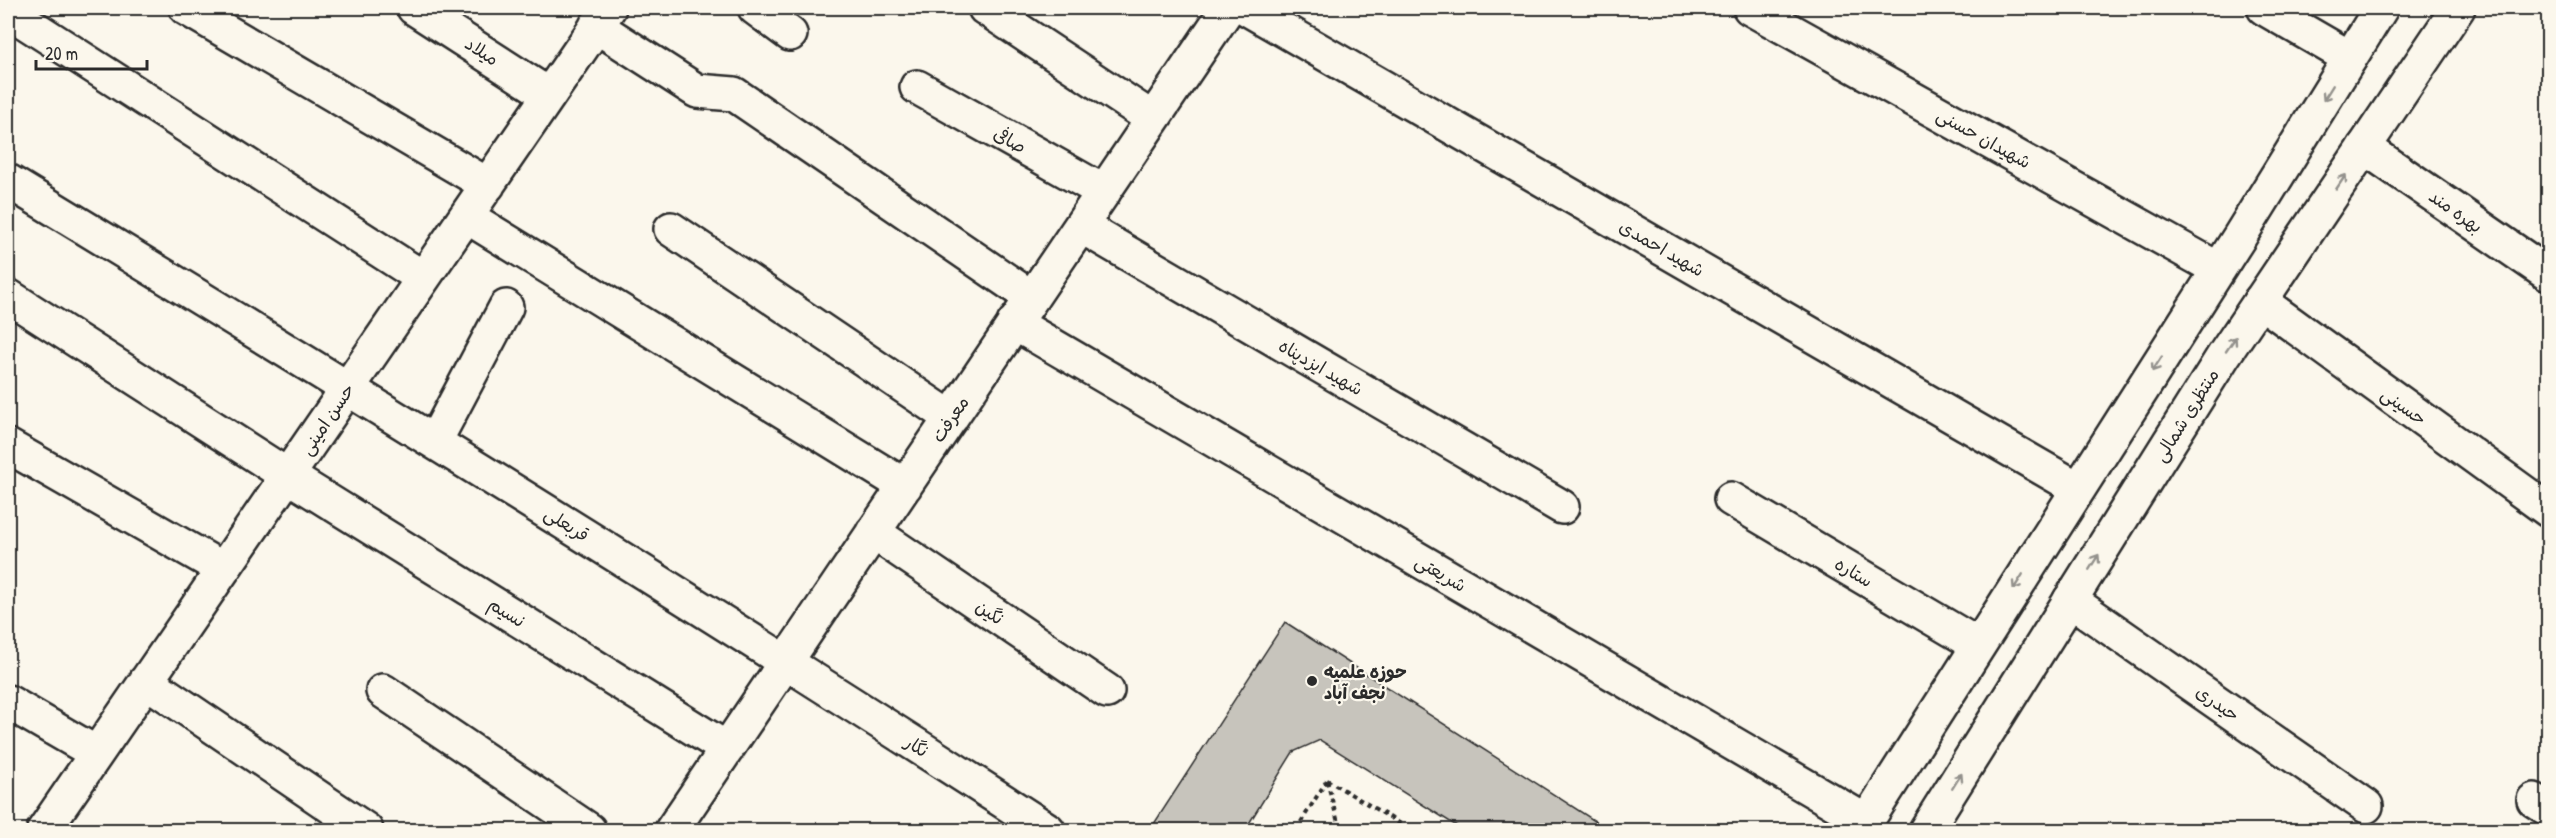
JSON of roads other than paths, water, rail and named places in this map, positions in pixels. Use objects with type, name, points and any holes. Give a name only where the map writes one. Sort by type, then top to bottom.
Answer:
[{"type":"street","points":[[186,8],[488,185]]},
{"type":"street","name":"میلاد","points":[[414,8],[549,95]]},
{"type":"street","points":[[755,8],[790,34]]},
{"type":"street","points":[[986,8],[1153,119]]},
{"type":"street","name":"معرفت","points":[[685,826],[727,749],[1228,8]]},
{"type":"street","name":"شهید احمدی","points":[[1246,8],[2077,488]]},
{"type":"street","name":"شهیدان حسنی","points":[[1750,8],[2218,269]]},
{"type":"street","points":[[2264,8],[2350,58]]},
{"type":"street","points":[[1864,826],[2381,8]]},
{"type":"street","name":"منتظری شمالی","points":[[1935,827],[2070,600],[2260,302],[2458,8]]},
{"type":"street","points":[[8,10],[423,278]]},
{"type":"street","name":"حسن امینی","points":[[52,828],[96,753],[603,17]]},
{"type":"street","name":"شریعتی","points":[[603,17],[697,92],[734,94],[1023,311],[1864,826]]},
{"type":"street","name":"صافی","points":[[917,87],[1104,192]]},
{"type":"street","name":"بهره مند","points":[[2364,147],[2548,274]]},
{"type":"street","name":"قربعلی","points":[[8,181],[348,387],[786,661]]},
{"type":"street","points":[[466,216],[905,486]]},
{"type":"street","name":"شهید ایزدپناه","points":[[1081,226],[1562,507]]},
{"type":"street","points":[[671,229],[951,418]]},
{"type":"street","name":"نسیم","points":[[8,296],[288,476],[727,749]]},
{"type":"street","name":"حسینی","points":[[2260,302],[2548,510]]},
{"type":"street","points":[[435,441],[506,307]]},
{"type":"street","points":[[8,446],[223,569]]},
{"type":"street","name":"ستاره","points":[[1731,499],[1978,645]]},
{"type":"street","name":"نگین","points":[[873,532],[1107,691]]},
{"type":"street","name":"حیدری","points":[[2070,600],[2366,806]]},
{"type":"street","name":"نگار","points":[[786,661],[1048,831]]},
{"type":"street","points":[[146,681],[366,831]]},
{"type":"street","points":[[384,691],[589,831]]},
{"type":"street","points":[[8,702],[96,753]]},
{"type":"place","name":"حوزه علمیه نجف آباد","points":[[1312,681]]}]
